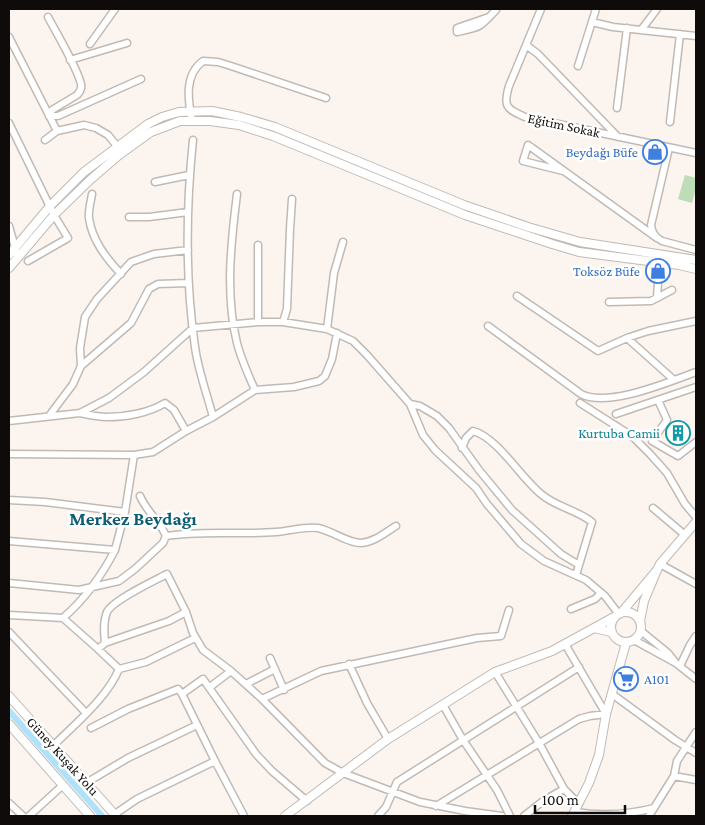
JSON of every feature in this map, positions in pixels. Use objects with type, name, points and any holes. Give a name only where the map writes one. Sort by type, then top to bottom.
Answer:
[{"type":"main road","points":[[11,252],[50,206],[84,172],[148,124],[179,112],[212,111],[259,121],[464,205],[528,227],[580,242],[696,260]]},
{"type":"main road","points":[[9,268],[54,215],[90,180],[151,132],[180,121],[210,120],[239,125],[273,136],[465,215],[552,244],[579,252],[679,265],[696,269]]},
{"type":"main road","points":[[630,641],[617,640],[611,632],[610,626],[685,535],[695,526]]},
{"type":"main road","points":[[574,814],[599,755],[606,714],[612,694],[630,641],[641,631],[640,621],[644,601],[659,567]]},
{"type":"main road","points":[[285,816],[308,801],[388,739],[495,672],[552,651],[618,614],[629,612],[640,621]]},
{"type":"main road","points":[[594,628],[611,632]]},
{"type":"main road","name":"Güney Kuşak Yolu","points":[[9,696],[115,815]]},
{"type":"main road","name":"Güney Kuşak Yolu","points":[[9,724],[90,816]]},
{"type":"street","points":[[90,44],[115,9]]},
{"type":"street","name":"Eğitim Sokak","points":[[541,9],[505,99],[507,107],[525,117],[696,153]]},
{"type":"street","points":[[578,66],[596,9]]},
{"type":"street","points":[[642,30],[657,9]]},
{"type":"street","points":[[489,17],[496,10]]},
{"type":"street","points":[[48,17],[81,86],[80,92],[71,100],[52,110],[49,116]]},
{"type":"street","points":[[592,22],[696,36]]},
{"type":"street","points":[[618,108],[627,28]]},
{"type":"street","points":[[670,122],[680,34]]},
{"type":"street","points":[[9,38],[57,131]]},
{"type":"street","points":[[70,60],[127,44]]},
{"type":"street","points":[[526,45],[538,54],[618,137]]},
{"type":"street","points":[[192,121],[188,96],[192,73],[203,61],[218,62],[326,98]]},
{"type":"street","points":[[49,116],[58,116],[141,79]]},
{"type":"street","points":[[9,123],[54,215],[68,238],[28,261]]},
{"type":"street","points":[[45,140],[57,131],[84,125],[96,128],[108,135],[117,146]]},
{"type":"street","points":[[193,140],[188,212],[188,283],[195,348],[213,417]]},
{"type":"street","points":[[563,171],[523,161],[528,145],[657,238],[696,250]]},
{"type":"street","points":[[657,238],[653,234],[651,225],[669,148]]},
{"type":"street","points":[[156,182],[190,175]]},
{"type":"street","points":[[92,194],[88,217],[95,238],[106,258],[121,274]]},
{"type":"street","points":[[237,194],[232,232],[230,284],[237,342],[255,390]]},
{"type":"street","points":[[283,322],[287,309],[292,199]]},
{"type":"street","points":[[129,217],[149,218],[188,212]]},
{"type":"street","points":[[9,226],[11,252],[18,258]]},
{"type":"street","points":[[327,329],[334,273],[343,242]]},
{"type":"street","points":[[258,245],[258,322]]},
{"type":"street","points":[[81,366],[80,348],[85,317],[97,299],[130,262],[154,254],[188,250]]},
{"type":"street","points":[[50,416],[72,384],[81,366],[131,323],[149,289],[158,284],[188,283]]},
{"type":"street","points":[[657,298],[658,283]]},
{"type":"street","points":[[609,302],[651,301],[672,290]]},
{"type":"street","points":[[517,296],[595,351],[602,351],[627,338],[696,321]]},
{"type":"street","points":[[80,413],[109,398],[144,372],[193,328],[234,323],[283,322],[327,329],[353,341],[410,404],[423,434],[435,450],[476,488],[521,544],[544,561],[586,580],[601,593],[618,614]]},
{"type":"street","points":[[488,326],[586,396],[600,398],[632,394],[696,372]]},
{"type":"street","points":[[9,454],[134,455],[153,452],[255,390],[294,387],[319,381],[325,376],[332,359],[336,334]]},
{"type":"street","points":[[627,338],[674,380]]},
{"type":"street","points":[[616,414],[696,387]]},
{"type":"street","points":[[658,400],[668,420],[652,441],[678,456],[696,441]]},
{"type":"street","points":[[9,421],[80,413],[108,417],[156,408],[164,403],[174,410],[186,431]]},
{"type":"street","points":[[580,403],[632,436],[667,472],[696,517]]},
{"type":"street","points":[[410,404],[420,406],[437,416],[449,428],[478,470],[512,510],[561,554],[579,565]]},
{"type":"street","points":[[462,448],[466,438],[473,431],[479,432],[506,455],[513,466],[541,494],[592,522],[576,575]]},
{"type":"street","points":[[650,454],[658,444]]},
{"type":"street","points":[[63,618],[93,588],[115,550],[125,512],[134,455]]},
{"type":"street","points":[[9,583],[79,590],[119,581],[163,543],[166,536],[162,527],[155,520],[140,496]]},
{"type":"street","points":[[9,500],[45,502],[125,512]]},
{"type":"street","points":[[652,508],[685,535]]},
{"type":"street","points":[[166,536],[188,532],[256,532],[317,528],[332,532],[353,542],[362,543],[372,540],[396,526]]},
{"type":"street","points":[[9,541],[115,550]]},
{"type":"street","points":[[659,567],[696,584]]},
{"type":"street","points":[[105,643],[104,626],[108,611],[116,602],[167,574],[203,650],[246,684],[325,763],[343,773],[392,792],[436,806],[473,814],[502,816]]},
{"type":"street","points":[[571,609],[595,599],[601,593]]},
{"type":"street","points":[[262,699],[321,671],[477,638],[501,636],[508,610]]},
{"type":"street","points":[[98,649],[105,643],[169,621],[186,612]]},
{"type":"street","points":[[9,615],[63,618],[119,669]]},
{"type":"street","points":[[641,631],[668,653],[678,665]]},
{"type":"street","points":[[9,632],[86,713]]},
{"type":"street","points":[[678,665],[696,636]]},
{"type":"street","points":[[119,669],[146,662],[196,638]]},
{"type":"street","points":[[630,641],[678,665],[696,679]]},
{"type":"street","points":[[436,806],[485,774],[579,719],[606,714],[565,644]]},
{"type":"street","points":[[270,658],[284,690]]},
{"type":"street","points":[[349,664],[366,703],[388,739]]},
{"type":"street","points":[[378,816],[386,807],[397,782],[579,667]]},
{"type":"street","points":[[53,746],[106,690],[114,680],[119,669]]},
{"type":"street","points":[[246,684],[274,669]]},
{"type":"street","points":[[210,687],[231,671]]},
{"type":"street","points":[[495,672],[539,743],[564,789],[579,804]]},
{"type":"street","points":[[182,694],[203,679],[256,754],[272,771],[308,801]]},
{"type":"street","points":[[91,728],[128,709],[178,689],[244,816]]},
{"type":"street","points":[[612,694],[696,753]]},
{"type":"street","points":[[443,705],[463,740],[497,790],[510,816]]},
{"type":"street","points":[[86,782],[128,758],[197,725]]},
{"type":"street","points":[[649,816],[674,776],[677,761],[696,732]]},
{"type":"street","points":[[115,815],[137,799],[215,762]]},
{"type":"street","points":[[674,776],[696,780]]},
{"type":"street","points":[[29,816],[63,785]]},
{"type":"street","points":[[524,816],[543,801],[564,789]]},
{"type":"street","points":[[9,803],[23,816]]},
{"type":"street","points":[[574,814],[630,814],[654,808]]},
{"type":"green space","points":[[685,175],[696,178],[696,188],[692,203],[678,199]]},
{"type":"waterway","points":[[9,711],[102,816]]},
{"type":"place","name":"Beydağı Büfe","points":[[655,152]]},
{"type":"place","name":"Toksöz Büfe","points":[[658,271]]},
{"type":"place","name":"Kurtuba Camii","points":[[678,433]]},
{"type":"place","name":"A101","points":[[626,679]]},
{"type":"district","name":"Merkez Beydağı","points":[[133,518]]}]
